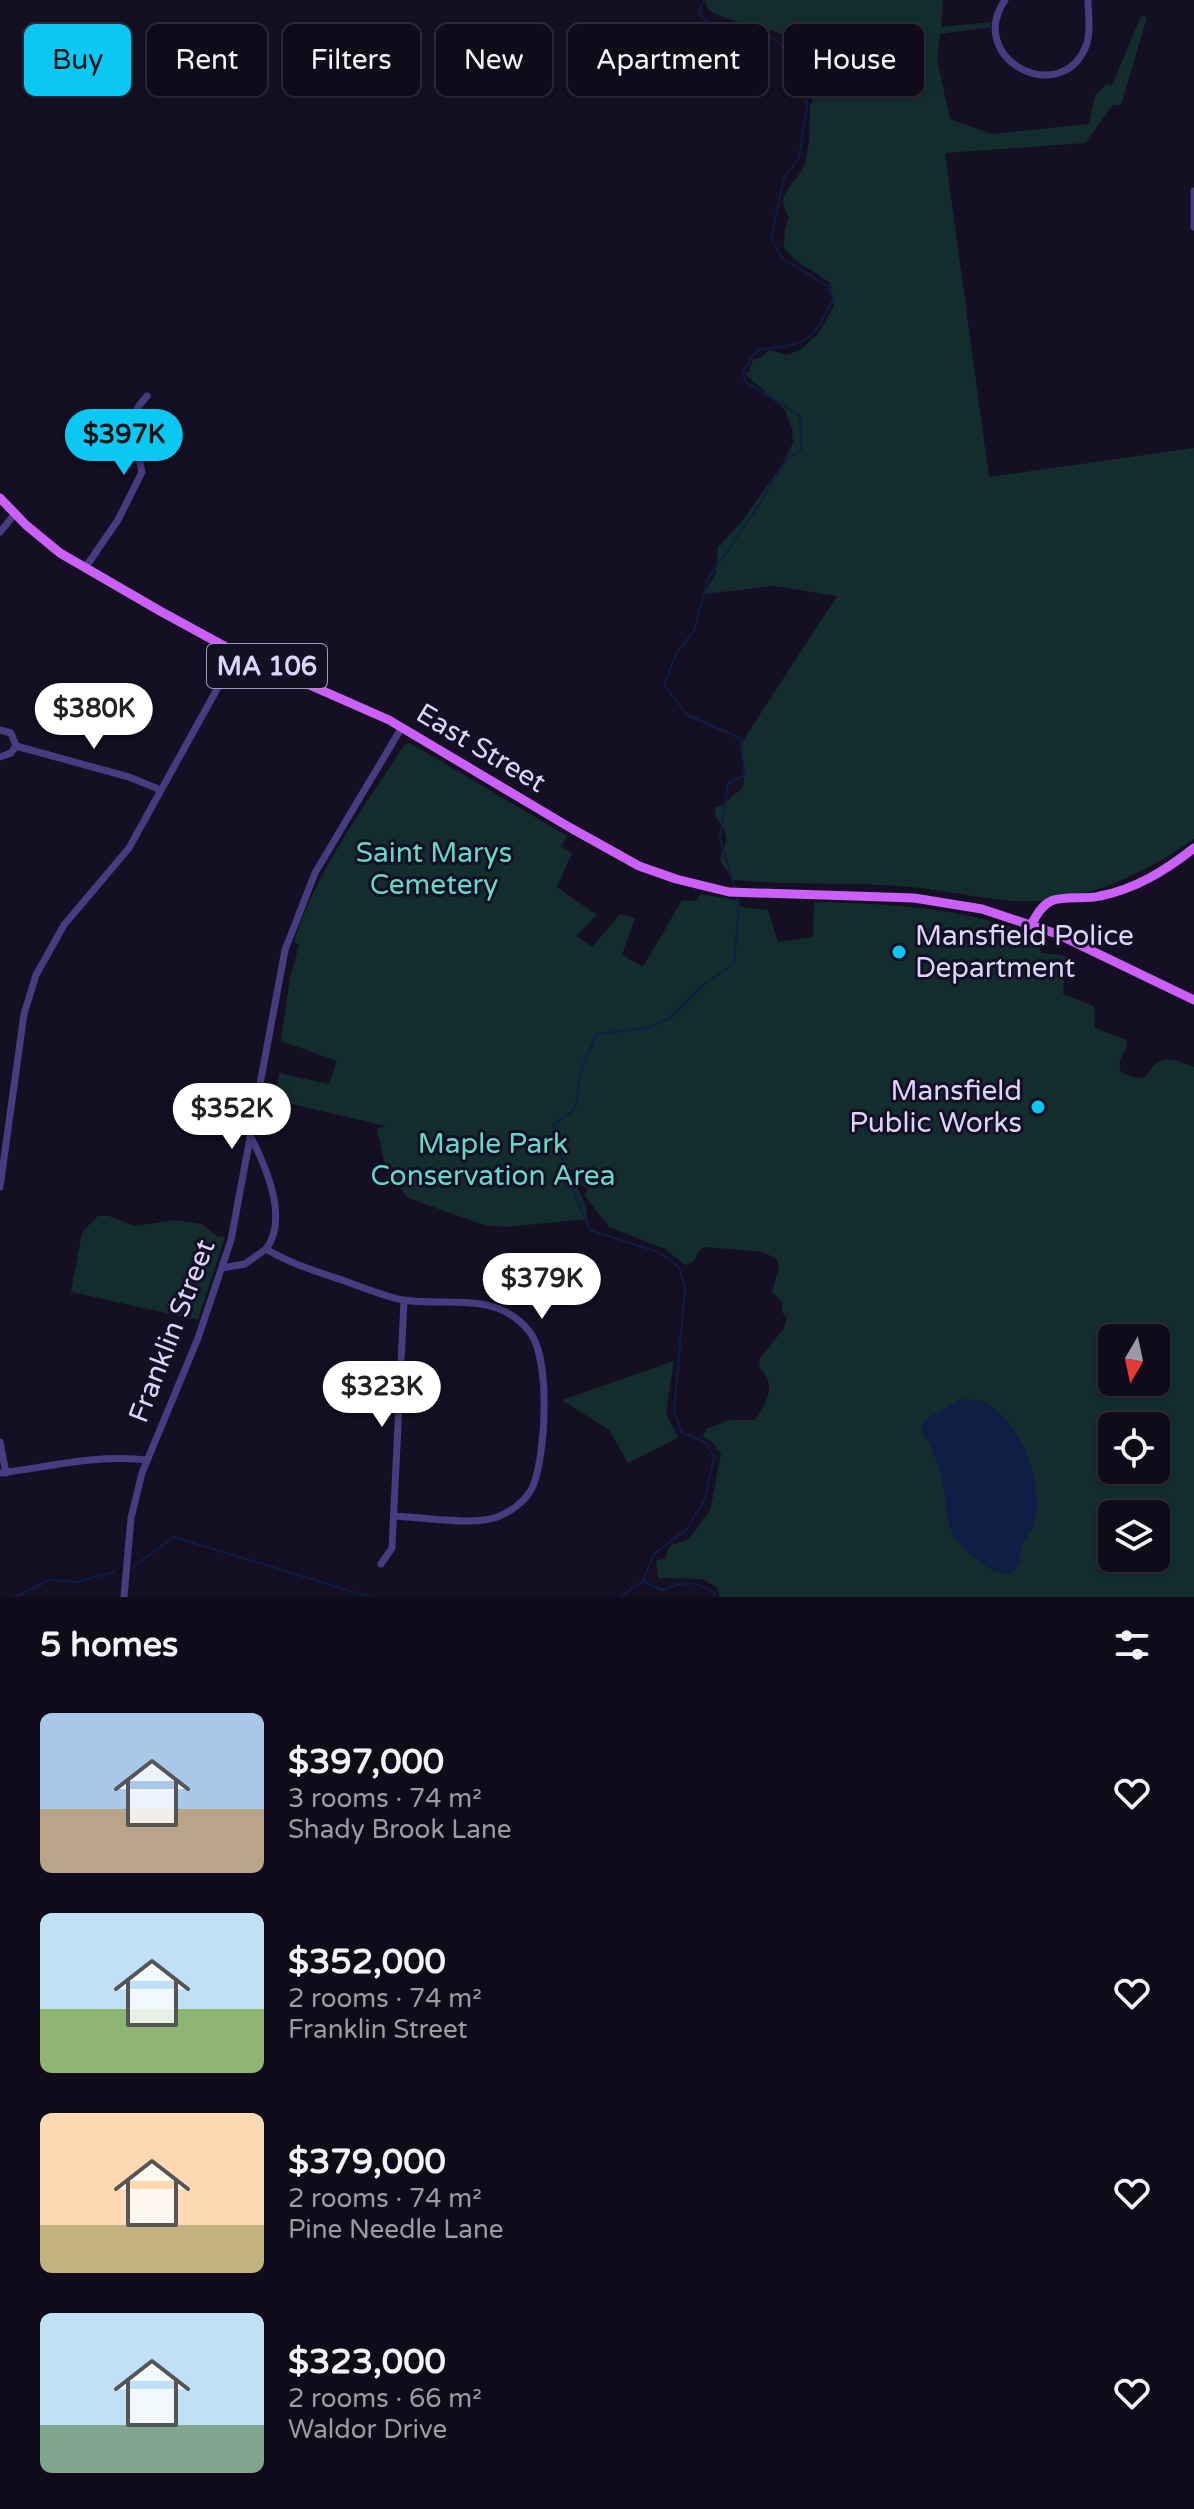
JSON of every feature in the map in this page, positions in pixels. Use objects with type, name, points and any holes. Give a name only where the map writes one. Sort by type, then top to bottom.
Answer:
[{"type":"main road","name":"East Street","points":[[0,498],[48,544],[85,568],[237,653],[353,702],[402,727],[624,859],[676,879],[729,892],[899,897],[982,909],[1031,925]]},
{"type":"main road","points":[[1031,925],[1048,903],[1098,897],[1135,885],[1160,873],[1194,848]]},
{"type":"main road","name":"MA 106","points":[[1031,925],[1057,934],[1194,1000]]},
{"type":"street","points":[[1005,0],[997,14],[995,27],[1002,52],[1016,68],[1041,75],[1062,72],[1081,56],[1088,41],[1088,0]]},
{"type":"street","points":[[1194,191],[1194,227]]},
{"type":"street","points":[[85,568],[124,511],[142,472],[133,431],[138,407],[147,396]]},
{"type":"street","points":[[0,532],[15,514]]},
{"type":"street","points":[[0,1187],[24,1014],[36,975],[64,925],[129,848],[237,653]]},
{"type":"street","name":"Franklin Street","points":[[124,1597],[131,1518],[147,1460],[198,1338],[236,1217],[281,965],[298,911],[315,873],[402,727]]},
{"type":"street","points":[[0,730],[11,733],[16,746]]},
{"type":"street","points":[[16,746],[129,777],[161,790]]},
{"type":"street","points":[[0,757],[11,753],[16,746]]},
{"type":"street","points":[[222,1268],[245,1264],[266,1249],[273,1236],[275,1212],[268,1176],[250,1135]]},
{"type":"street","points":[[266,1249],[286,1261],[404,1300],[484,1303],[515,1318],[530,1331],[536,1343],[544,1368],[544,1406],[533,1486],[527,1496],[499,1517],[481,1522],[394,1516]]},
{"type":"street","points":[[381,1564],[392,1548],[404,1300]]},
{"type":"street","points":[[0,1442],[3,1473],[102,1458],[147,1460]]},
{"type":"green space","points":[[705,0],[943,0],[941,27],[991,22],[991,27],[940,34],[937,59],[950,119],[992,134],[1089,124],[1095,95],[1107,84],[1112,85],[1141,16],[1147,17],[1121,105],[1113,105],[1085,143],[945,153],[989,477],[1194,448],[1194,839],[1150,867],[1103,888],[1078,895],[1027,901],[899,886],[734,880],[720,861],[726,835],[715,807],[724,805],[741,790],[744,782],[742,742],[837,596],[773,586],[704,594],[716,573],[718,547],[742,521],[782,465],[793,443],[785,410],[744,373],[748,373],[753,360],[770,350],[787,355],[800,350],[818,334],[834,306],[830,283],[784,248],[785,227],[789,219],[783,201],[805,163],[810,105],[813,101],[810,96],[924,96],[924,24],[784,24],[784,36],[768,30],[768,24],[746,24],[708,9]]},
{"type":"green space","points":[[410,743],[567,836],[561,846],[572,853],[557,887],[597,915],[576,936],[592,947],[620,914],[635,918],[622,955],[643,967],[682,900],[696,901],[700,894],[737,900],[741,907],[768,910],[778,942],[813,937],[814,902],[899,906],[980,918],[1036,935],[1041,953],[1066,956],[1063,994],[1094,1006],[1095,1028],[1127,1040],[1120,1060],[1121,1072],[1144,1078],[1155,1064],[1166,1059],[1194,1067],[1194,1597],[719,1597],[718,1588],[702,1579],[658,1578],[656,1561],[665,1558],[670,1545],[688,1540],[710,1511],[721,1454],[712,1442],[703,1437],[706,1429],[729,1420],[755,1420],[766,1401],[768,1381],[759,1360],[784,1328],[787,1317],[782,1312],[782,1302],[772,1292],[779,1266],[777,1259],[763,1252],[707,1247],[700,1249],[694,1261],[685,1265],[665,1249],[609,1227],[584,1195],[587,1191],[574,1171],[568,1169],[586,1206],[587,1219],[506,1227],[484,1225],[408,1198],[386,1170],[377,1129],[386,1126],[275,1100],[279,1073],[329,1084],[337,1061],[281,1041],[290,978],[299,945],[294,942],[303,915],[357,816],[404,745]]},
{"type":"green space","points":[[98,1216],[109,1216],[135,1226],[175,1220],[202,1224],[217,1236],[225,1237],[198,1320],[71,1292],[82,1232]]},
{"type":"green space","points":[[674,1361],[666,1413],[678,1438],[628,1463],[609,1430],[562,1400]]},
{"type":"water","points":[[962,1399],[983,1402],[998,1412],[1019,1439],[1033,1473],[1037,1507],[1035,1522],[1021,1548],[1020,1563],[1008,1574],[987,1567],[956,1539],[948,1521],[939,1469],[921,1428],[926,1419]]},
{"type":"waterway","points":[[704,0],[699,13],[711,26],[765,34],[778,42],[796,63],[807,105],[799,158],[784,178],[771,238],[783,259],[829,287],[833,299],[818,326],[805,340],[757,350],[742,373],[747,383],[800,416],[801,450],[787,459],[709,577],[694,631],[677,652],[664,685],[687,715],[740,738],[745,775],[728,784],[720,839],[735,888]]},
{"type":"waterway","points":[[643,1581],[654,1554],[687,1529],[705,1499],[714,1457],[705,1442],[681,1432],[674,1411],[685,1289],[679,1267],[658,1252],[590,1230],[565,1171],[553,1125],[575,1109],[582,1067],[597,1034],[648,1028],[670,1018],[704,984],[734,964],[739,904],[736,894]]},
{"type":"waterway","points":[[134,1566],[174,1537],[370,1597]]},
{"type":"waterway","points":[[15,1597],[50,1580],[75,1582],[114,1572]]},
{"type":"waterway","points":[[643,1581],[662,1590],[676,1585],[696,1584],[716,1594],[713,1597]]},
{"type":"waterway","points":[[619,1597],[642,1582]]},
{"type":"place","name":"Mansfield Police Department","points":[[899,952]]},
{"type":"place","name":"Mansfield Public Works","points":[[1038,1107]]},
{"type":"park label","name":"Saint Marys Cemetery","points":[[434,869]]},
{"type":"park label","name":"Maple Park Conservation Area","points":[[493,1160]]}]
